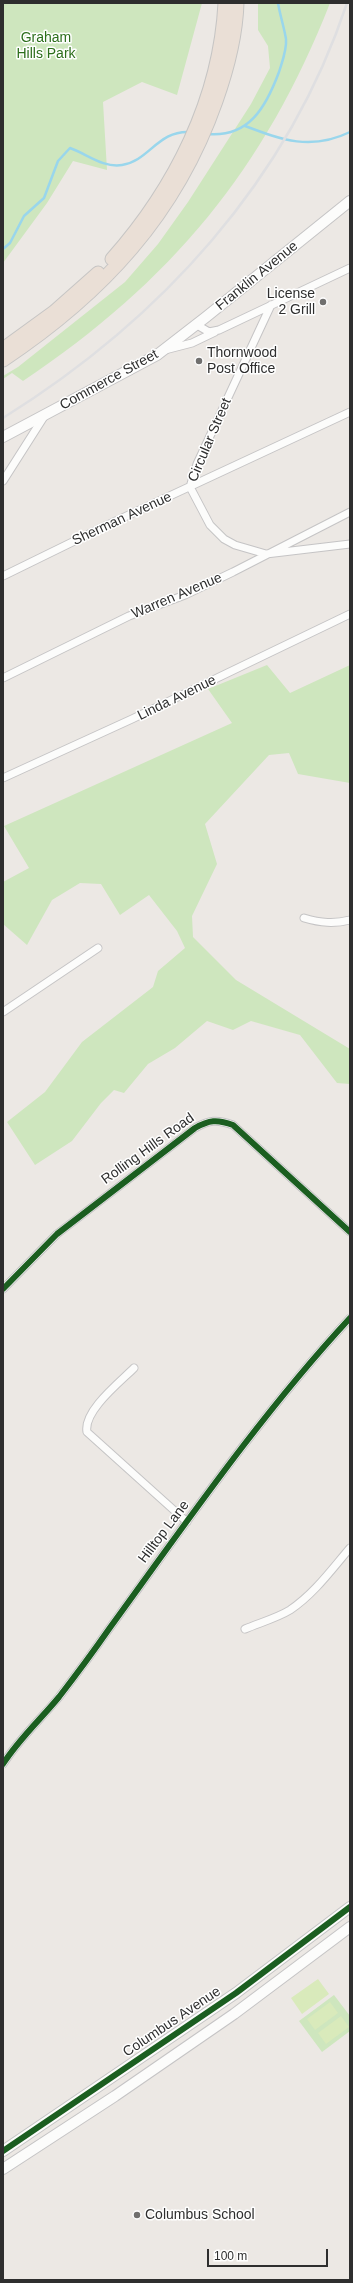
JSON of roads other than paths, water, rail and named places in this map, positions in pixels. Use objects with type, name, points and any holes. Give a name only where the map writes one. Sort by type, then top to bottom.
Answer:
[{"type":"highway","points":[[3,360],[69,312],[122,261],[163,208],[193,146],[226,67],[234,4]]},
{"type":"highway","points":[[3,349],[66,303],[108,262],[154,205],[193,146]]},
{"type":"street","name":"Franklin Avenue","points":[[163,350],[350,201]]},
{"type":"street","name":"Commerce Street","points":[[3,437],[136,367],[163,350],[192,343],[350,268]]},
{"type":"street","name":"Circular Street","points":[[271,305],[197,464],[190,487],[210,525],[224,539],[235,545],[266,554],[350,544]]},
{"type":"street","points":[[197,324],[209,332],[219,330]]},
{"type":"street","name":"Sherman Avenue","points":[[3,576],[350,412]]},
{"type":"street","points":[[3,481],[45,414]]},
{"type":"street","name":"Warren Avenue","points":[[3,678],[129,616],[185,595],[350,512]]},
{"type":"street","name":"Linda Avenue","points":[[3,778],[132,719],[350,614]]},
{"type":"street","points":[[304,918],[322,923],[338,923],[350,920]]},
{"type":"street","points":[[3,1012],[98,948]]},
{"type":"street","name":"Rolling Hills Road","points":[[3,1290],[57,1234],[188,1132],[209,1121],[220,1120],[233,1125],[350,1232]]},
{"type":"street","name":"Hilltop Lane","points":[[3,1764],[24,1734],[58,1697],[277,1403],[312,1359],[350,1318]]},
{"type":"street","points":[[134,1368],[94,1409],[87,1420],[87,1432],[187,1522]]},
{"type":"street","points":[[245,1629],[288,1611],[298,1604],[320,1583],[350,1548]]},
{"type":"street","name":"Columbus Avenue","points":[[3,2151],[163,2044],[236,1993],[350,1907]]},
{"type":"street","name":"Columbus Avenue","points":[[3,2169],[171,2057],[238,2010],[350,1926]]},
{"type":"street","points":[[163,2044],[171,2057]]},
{"type":"waterway","points":[[207,134],[222,134],[234,131],[245,125],[254,118],[268,97],[279,72],[286,47],[286,39],[278,3]]},
{"type":"waterway","points":[[245,126],[272,136],[309,142],[336,138],[350,132]]},
{"type":"waterway","points":[[3,249],[10,243],[24,216],[44,198],[58,161],[70,148],[102,163],[122,165],[140,158],[170,136],[190,132]]},
{"type":"railway","points":[[3,418],[60,379],[115,337],[165,291],[212,240],[254,187],[290,129],[322,68],[347,3]]},
{"type":"place","name":"License 2 Grill","points":[[323,302]]},
{"type":"place","name":"Thornwood Post Office","points":[[199,361]]},
{"type":"place","name":"Columbus School","points":[[137,2215]]},
{"type":"park label","name":"Graham Hills Park","points":[[46,46]]}]
